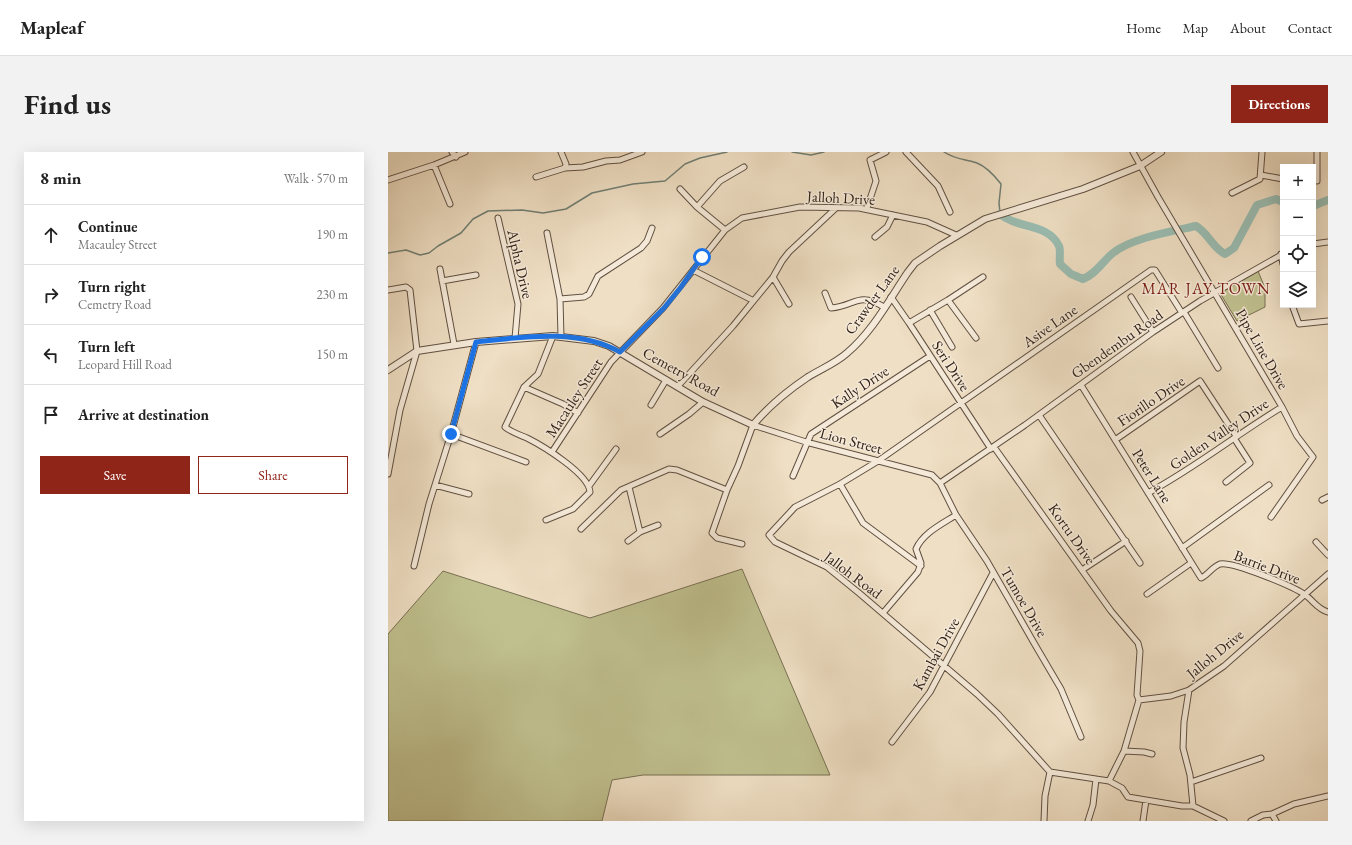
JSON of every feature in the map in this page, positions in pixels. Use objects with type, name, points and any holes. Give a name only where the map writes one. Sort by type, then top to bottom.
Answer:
[{"type":"street","points":[[452,152],[456,157]]},
{"type":"street","points":[[388,180],[456,157],[465,152]]},
{"type":"street","points":[[561,152],[566,164],[565,168]]},
{"type":"street","points":[[536,177],[565,168],[583,168],[606,161],[620,160],[642,152]]},
{"type":"street","points":[[866,208],[876,181],[870,160],[886,152]]},
{"type":"street","points":[[906,152],[938,186],[950,212]]},
{"type":"street","name":"Pipe Line Drive","points":[[1133,152],[1282,406],[1297,436],[1313,457],[1271,517]]},
{"type":"street","name":"Crawder Lane","points":[[753,425],[765,411],[792,388],[847,354],[867,333],[915,264],[956,235],[985,219],[1006,211],[1083,189],[1140,166],[1161,152]]},
{"type":"street","points":[[1232,193],[1244,186],[1256,182],[1261,175],[1262,152]]},
{"type":"street","points":[[1316,152],[1317,181]]},
{"type":"street","points":[[434,165],[450,204]]},
{"type":"street","points":[[697,207],[720,181],[744,167]]},
{"type":"street","points":[[1261,175],[1280,178]]},
{"type":"street","points":[[680,189],[697,207],[725,230]]},
{"type":"street","name":"Jalloh Drive","points":[[725,230],[742,218],[754,214],[800,207],[866,208],[927,222],[956,235]]},
{"type":"street","points":[[678,386],[733,326],[752,300],[773,277],[789,252],[836,208]]},
{"type":"street","points":[[875,237],[887,227],[893,215]]},
{"type":"street","name":"Alpha Drive","points":[[498,218],[518,304],[515,338]]},
{"type":"street","points":[[560,299],[584,297],[589,294],[598,276],[641,248],[647,241],[652,228]]},
{"type":"street","name":"Macauley Street","points":[[552,452],[611,362],[651,322],[681,287],[705,253],[718,241],[725,230]]},
{"type":"street","points":[[547,233],[560,299],[561,337]]},
{"type":"street","points":[[1316,244],[1328,242]]},
{"type":"street","name":"Gbendembu Road","points":[[940,483],[1039,415],[1153,332],[1215,292],[1280,255]]},
{"type":"street","points":[[440,269],[454,344]]},
{"type":"street","name":"Asive Lane","points":[[960,402],[1153,269],[1183,313]]},
{"type":"street","points":[[693,270],[752,300]]},
{"type":"street","points":[[442,281],[476,275]]},
{"type":"street","points":[[773,277],[789,304]]},
{"type":"street","points":[[910,323],[984,277]]},
{"type":"street","points":[[388,290],[406,287],[410,290],[417,351],[400,410],[388,474]]},
{"type":"street","points":[[825,293],[831,308],[865,299],[873,301],[884,307]]},
{"type":"street","points":[[1131,297],[1153,332]]},
{"type":"street","name":"Seri Drive","points":[[891,298],[910,323],[960,402],[992,448]]},
{"type":"street","points":[[948,300],[976,338]]},
{"type":"street","points":[[1293,308],[1297,322],[1301,324],[1328,321]]},
{"type":"street","points":[[930,310],[952,347]]},
{"type":"street","points":[[1183,313],[1218,368]]},
{"type":"street","points":[[546,520],[573,509],[590,492],[589,486],[578,473],[552,452],[505,426],[524,387],[538,374],[553,336]]},
{"type":"street","name":"Cemetry Road","points":[[388,370],[417,351],[454,344],[553,336],[594,341],[620,352],[703,402],[753,425]]},
{"type":"street","points":[[414,566],[435,485],[451,434],[476,342]]},
{"type":"street","name":"Kally Drive","points":[[806,442],[811,434],[820,427],[930,356]]},
{"type":"street","points":[[651,404],[666,380]]},
{"type":"street","name":"Fiorillo Drive","points":[[1115,440],[1200,382],[1235,437]]},
{"type":"street","name":"Peter Lane","points":[[1081,385],[1199,576],[1203,578]]},
{"type":"street","points":[[524,387],[563,404],[578,413]]},
{"type":"street","points":[[660,434],[689,414],[703,402]]},
{"type":"street","name":"Jalloh Road","points":[[960,402],[878,461],[840,484],[790,511],[769,535],[775,542],[827,567],[883,613],[998,714],[1050,772]]},
{"type":"street","name":"Golden Valley Drive","points":[[1148,492],[1186,471],[1282,406]]},
{"type":"street","points":[[1039,415],[1140,563]]},
{"type":"street","points":[[742,544],[717,538],[712,533],[727,490],[738,466],[753,425]]},
{"type":"street","name":"Lion Street","points":[[753,425],[806,442],[928,473],[937,478],[940,483]]},
{"type":"street","points":[[451,434],[526,462]]},
{"type":"street","points":[[1226,482],[1250,463],[1235,437]]},
{"type":"street","points":[[793,476],[806,442]]},
{"type":"street","name":"Kortu Drive","points":[[992,448],[1121,623],[1138,643],[1140,651],[1137,695],[1139,700]]},
{"type":"street","points":[[589,486],[616,449]]},
{"type":"street","points":[[581,530],[621,490],[669,469],[677,470],[727,490]]},
{"type":"street","name":"Tumoe Drive","points":[[940,483],[956,515],[976,543],[1061,689],[1081,737]]},
{"type":"street","points":[[840,484],[863,523],[921,566]]},
{"type":"street","points":[[435,485],[469,494]]},
{"type":"street","points":[[1182,548],[1269,485]]},
{"type":"street","points":[[629,487],[640,532]]},
{"type":"street","points":[[1322,500],[1328,497]]},
{"type":"street","points":[[883,613],[914,578],[921,566],[916,549],[919,543],[924,537],[956,515]]},
{"type":"street","points":[[628,541],[640,532],[658,525]]},
{"type":"street","points":[[1082,570],[1126,541]]},
{"type":"street","points":[[1316,542],[1328,555]]},
{"type":"street","points":[[1147,594],[1191,563]]},
{"type":"street","name":"Barrie Drive","points":[[1203,578],[1212,568],[1222,564],[1238,566],[1304,594],[1318,607],[1328,612]]},
{"type":"street","name":"Kambai Drive","points":[[892,742],[930,692],[993,573]]},
{"type":"street","name":"Jalloh Drive","points":[[1139,700],[1171,696],[1189,690],[1224,666],[1328,574]]},
{"type":"street","points":[[1189,690],[1184,722],[1183,748],[1191,782],[1193,806]]},
{"type":"street","points":[[1108,781],[1124,751],[1139,700]]},
{"type":"street","points":[[1124,751],[1152,754]]},
{"type":"street","points":[[1191,782],[1261,758]]},
{"type":"street","points":[[1044,821],[1045,802],[1050,772],[1108,781],[1122,788],[1128,797],[1182,806],[1193,806],[1224,821]]},
{"type":"street","points":[[1088,821],[1093,805],[1096,779]]},
{"type":"street","points":[[1251,821],[1263,815],[1272,814],[1294,804],[1328,796]]},
{"type":"street","points":[[1143,821],[1146,800]]},
{"type":"street","points":[[1272,814],[1276,821]]},
{"type":"green space","points":[[1258,271],[1265,288],[1265,307],[1237,321],[1220,293]]},
{"type":"green space","points":[[742,569],[830,775],[643,775],[612,780],[602,821],[388,821],[388,634],[443,571],[590,618]]},
{"type":"waterway","points":[[388,253],[406,250],[420,255],[429,253],[461,233],[473,219],[488,211],[522,210],[543,213],[566,209],[592,193],[633,184],[665,181],[685,164],[700,158],[727,152]]},
{"type":"waterway","points":[[792,152],[811,155],[824,152]]},
{"type":"waterway","points":[[944,152],[948,155],[977,163],[993,174],[1001,184],[999,203],[1000,213]]},
{"type":"waterway","points":[[1000,214],[1007,219],[1048,233],[1059,246],[1060,264],[1071,274],[1083,279],[1096,271],[1109,256],[1130,243],[1164,233],[1196,226],[1217,248],[1225,254],[1234,248],[1257,205],[1276,199],[1280,201]]},
{"type":"waterway","points":[[1316,205],[1328,200]]},
{"type":"district","name":"MAR JAY TOWN","points":[[1206,288]]},
{"type":"route","points":[[451,434],[476,342],[553,336],[594,341],[602,343],[620,352],[664,308],[702,257]]}]
